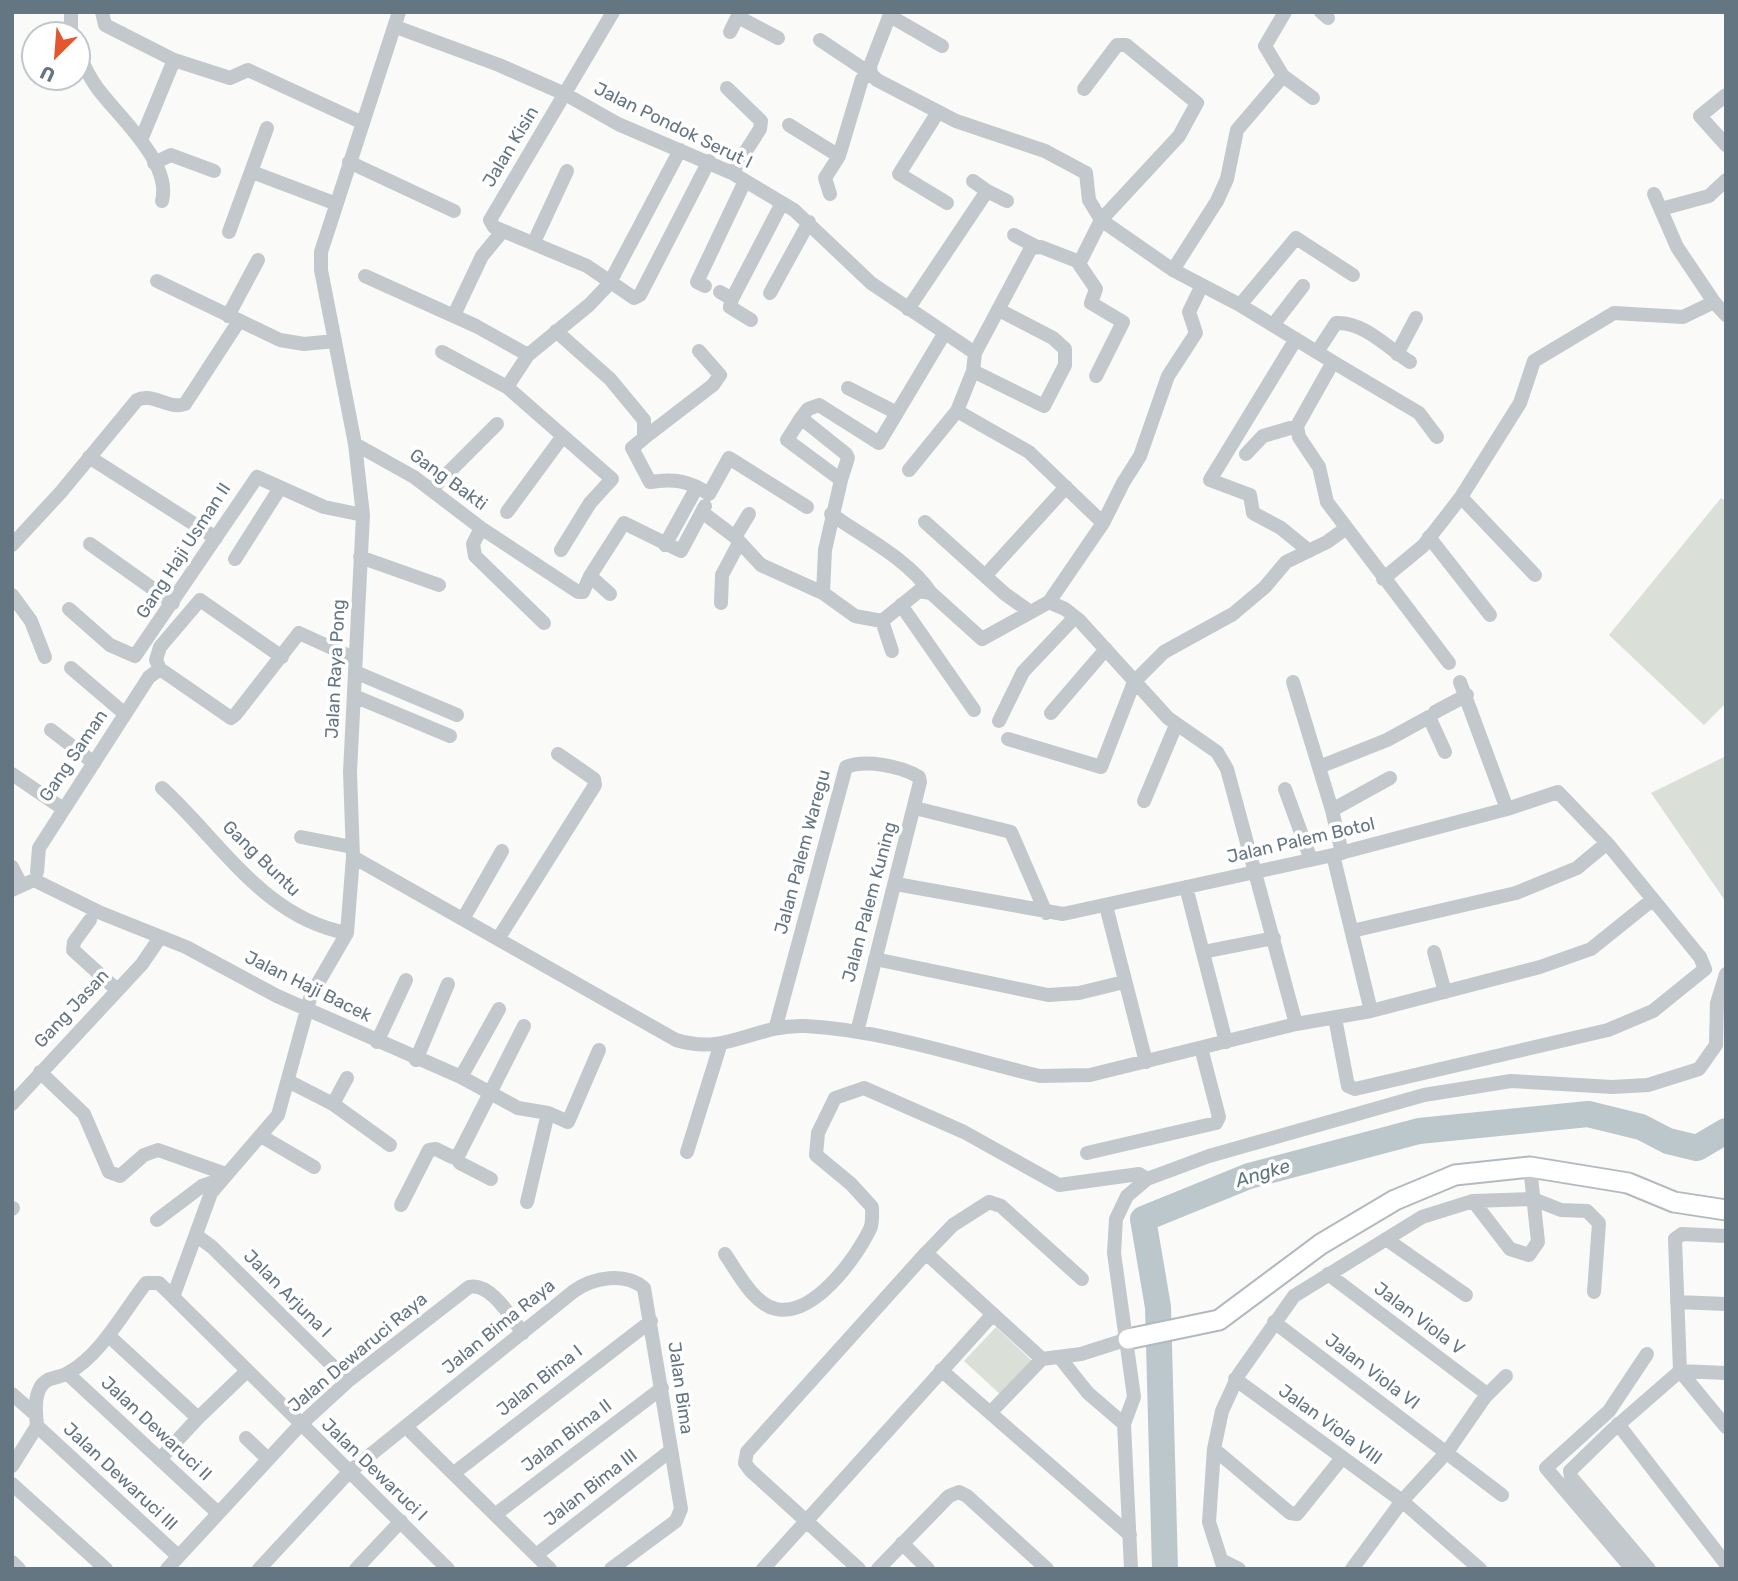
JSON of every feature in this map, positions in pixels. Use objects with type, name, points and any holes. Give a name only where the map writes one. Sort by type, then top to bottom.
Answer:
[{"type":"street","points":[[102,12],[105,25],[174,60],[223,78],[234,78],[244,71],[251,72],[363,123]]},
{"type":"street","name":"Jalan Kisin","points":[[501,233],[490,220],[613,12]]},
{"type":"street","points":[[871,74],[870,66],[891,14],[942,46]]},
{"type":"street","points":[[730,33],[739,15],[778,38]]},
{"type":"street","points":[[1279,15],[1265,46],[1283,76],[1313,98]]},
{"type":"street","name":"Jalan Pondok Serut I","points":[[397,20],[565,94],[618,124],[732,173],[809,222],[842,259],[908,309],[975,353]]},
{"type":"street","name":"Jalan Raya Pong","points":[[173,1297],[197,1236],[204,1204],[223,1177],[278,1115],[306,1009],[347,933],[352,852],[350,772],[363,515],[355,444],[321,270],[321,252],[334,203],[397,20]]},
{"type":"street","points":[[820,40],[871,74],[938,112],[1009,142],[1045,151],[1086,173],[1089,200],[1101,220],[1173,270],[1240,305],[1419,413],[1437,437]]},
{"type":"street","points":[[1077,261],[1082,258],[1101,220],[1179,136],[1197,103],[1134,48],[1122,44],[1117,45],[1084,89]]},
{"type":"street","points":[[141,140],[174,60]]},
{"type":"street","points":[[830,194],[825,178],[839,156],[862,79],[871,74]]},
{"type":"street","points":[[91,76],[99,91],[141,140],[164,186],[162,201]]},
{"type":"street","points":[[1173,270],[1217,201],[1227,179],[1237,130],[1283,76]]},
{"type":"street","points":[[727,88],[761,121],[760,130],[732,173]]},
{"type":"street","points":[[1726,95],[1700,116],[1726,145]]},
{"type":"street","points":[[938,112],[899,174],[947,203]]},
{"type":"street","points":[[789,125],[839,156]]},
{"type":"street","points":[[229,232],[267,128]]},
{"type":"street","points":[[507,387],[528,355],[589,305],[609,284],[680,150]]},
{"type":"street","points":[[154,163],[172,155],[214,171]]},
{"type":"street","points":[[454,315],[482,256],[501,233],[534,242],[587,266],[630,297],[640,295],[709,161]]},
{"type":"street","points":[[349,162],[454,211]]},
{"type":"street","points":[[534,242],[567,171]]},
{"type":"street","points":[[252,172],[334,203]]},
{"type":"street","points":[[1661,209],[1709,196],[1726,180]]},
{"type":"street","points":[[705,286],[697,282],[745,181]]},
{"type":"street","points":[[973,181],[1007,201]]},
{"type":"street","points":[[908,309],[986,191]]},
{"type":"street","points":[[1654,194],[1677,247],[1714,302],[1726,315]]},
{"type":"street","points":[[751,320],[730,307],[726,295],[782,203]]},
{"type":"street","points":[[769,293],[809,222]]},
{"type":"street","points":[[1014,235],[1035,246],[1077,261],[1096,289],[1091,304],[1123,322],[1096,376]]},
{"type":"street","points":[[1240,305],[1296,238],[1353,275]]},
{"type":"street","points":[[909,470],[957,411],[973,371],[975,353],[1035,246]]},
{"type":"street","points":[[12,545],[137,400],[143,397],[178,406],[185,404],[233,319],[258,260]]},
{"type":"street","points":[[365,276],[454,315],[528,355]]},
{"type":"street","points":[[157,281],[233,319],[293,343],[335,341]]},
{"type":"street","points":[[831,514],[922,579],[931,593],[982,639],[1049,602],[1103,523],[1123,482],[1140,456],[1168,376],[1196,333],[1189,316],[1202,285]]},
{"type":"street","points":[[1273,326],[1303,286]]},
{"type":"street","points":[[1383,579],[1429,537],[1461,496],[1520,403],[1534,361],[1614,313],[1682,317],[1714,302]]},
{"type":"street","points":[[973,371],[1044,406],[1065,365],[1065,349],[1053,338],[999,310]]},
{"type":"street","points":[[1317,352],[1336,323],[1346,322],[1359,327],[1403,358],[1416,318]]},
{"type":"street","points":[[556,331],[610,379],[644,420],[644,438]]},
{"type":"street","points":[[841,481],[787,440],[808,409],[819,405],[879,443],[895,412],[944,334]]},
{"type":"street","points":[[1296,339],[1210,480],[1250,495],[1253,513],[1281,528],[1309,551]]},
{"type":"street","points":[[699,351],[720,375],[713,385],[632,448],[650,482],[670,479],[703,491]]},
{"type":"street","points":[[442,352],[507,387],[612,479],[590,503],[561,550]]},
{"type":"street","points":[[1333,362],[1297,426],[1299,437],[1319,467],[1327,502],[1345,529],[1450,663]]},
{"type":"street","points":[[848,388],[895,412]]},
{"type":"street","points":[[957,411],[1029,452],[1103,523]]},
{"type":"street","points":[[802,418],[848,458],[831,514],[825,550],[823,593]]},
{"type":"street","points":[[431,490],[497,424]]},
{"type":"street","points":[[1246,454],[1263,436],[1297,426]]},
{"type":"street","points":[[507,512],[562,436]]},
{"type":"street","name":"Gang Bakti","points":[[355,444],[396,466],[481,528],[473,544],[475,556],[544,623]]},
{"type":"street","points":[[89,457],[216,538]]},
{"type":"street","points":[[665,545],[729,458],[807,507]]},
{"type":"street","name":"Gang Haji Usman II","points":[[69,609],[120,650],[135,656],[253,480],[263,478],[324,507],[363,515]]},
{"type":"street","points":[[985,576],[1066,487]]},
{"type":"street","points":[[235,559],[280,488]]},
{"type":"street","points":[[481,528],[578,592],[583,592],[590,576],[625,522],[665,545],[681,551],[685,548],[702,512],[703,491]]},
{"type":"street","points":[[1461,496],[1535,575]]},
{"type":"street","points":[[702,512],[737,540],[761,565],[823,593],[855,616],[882,621]]},
{"type":"street","points":[[721,603],[722,575],[750,514]]},
{"type":"street","points":[[925,522],[1029,611]]},
{"type":"street","points":[[1008,739],[1101,767],[1134,682],[1164,652],[1233,614],[1265,587],[1286,562],[1345,529]]},
{"type":"street","points":[[1429,537],[1490,615]]},
{"type":"street","points":[[90,544],[173,603]]},
{"type":"street","points":[[360,557],[439,585]]},
{"type":"street","points":[[590,576],[610,594]]},
{"type":"street","points":[[882,621],[919,591],[931,593]]},
{"type":"street","points":[[12,595],[32,621],[45,657]]},
{"type":"street","points":[[282,657],[200,600],[156,653],[160,669],[231,718],[282,657],[299,634],[356,666],[457,715]]},
{"type":"street","points":[[1049,602],[1075,617],[1176,724],[1217,752],[1227,769],[1257,870],[1296,1024]]},
{"type":"street","points":[[901,605],[974,710]]},
{"type":"street","points":[[999,721],[1023,672],[1075,617]]},
{"type":"street","points":[[882,621],[892,652]]},
{"type":"street","points":[[1051,713],[1106,649]]},
{"type":"street","points":[[71,668],[125,714]]},
{"type":"street","name":"Gang Saman","points":[[26,882],[39,848],[62,808],[149,677],[160,669]]},
{"type":"street","points":[[1293,682],[1332,810],[1352,932],[1371,1011]]},
{"type":"street","points":[[1435,712],[1464,689],[1507,809]]},
{"type":"street","points":[[354,696],[450,736]]},
{"type":"street","points":[[1319,767],[1387,740],[1429,717],[1445,752]]},
{"type":"street","points":[[1144,801],[1176,724]]},
{"type":"street","points":[[51,730],[94,763]]},
{"type":"street","points":[[498,939],[595,785],[594,779],[558,754]]},
{"type":"street","name":"Jalan Palem Waregu","points":[[776,1026],[846,767],[856,762],[909,771],[919,777],[920,782]]},
{"type":"street","points":[[12,774],[62,808]]},
{"type":"street","points":[[1332,810],[1390,778]]},
{"type":"street","name":"Jalan Palem Kuning","points":[[857,1031],[920,782]]},
{"type":"street","name":"Gang Buntu","points":[[162,788],[272,901],[308,922],[347,933]]},
{"type":"street","points":[[1285,789],[1311,860]]},
{"type":"street","name":"Jalan Palem Botol","points":[[896,884],[1063,914],[1338,854],[1507,809],[1555,792],[1560,793],[1607,843]]},
{"type":"street","points":[[915,808],[1011,832],[1046,913]]},
{"type":"street","points":[[301,836],[352,852],[463,919],[676,1040],[698,1047],[720,1046],[776,1026],[857,1031],[1040,1076],[1090,1075],[1296,1024],[1371,1011],[1583,953],[1605,940],[1652,900]]},
{"type":"street","points":[[1335,1018],[1348,1086],[1355,1088],[1608,1030],[1653,1011],[1705,969],[1700,957],[1607,843],[1577,868],[1516,893],[1352,932]]},
{"type":"street","points":[[463,919],[502,851]]},
{"type":"street","points":[[12,867],[26,882]]},
{"type":"street","name":"Jalan Haji Bacek","points":[[26,882],[206,957],[306,1009],[416,1060],[461,1077],[518,1108],[548,1113],[568,1122],[599,1051]]},
{"type":"street","points":[[1186,887],[1226,1042]]},
{"type":"street","points":[[1106,906],[1146,1062]]},
{"type":"street","points":[[90,920],[74,942],[73,950],[116,989]]},
{"type":"street","points":[[1203,952],[1274,938]]},
{"type":"street","name":"Gang Jasan","points":[[14,1098],[142,964],[159,939]]},
{"type":"street","points":[[1434,953],[1445,992]]},
{"type":"street","points":[[875,959],[1048,995],[1079,993],[1124,982]]},
{"type":"street","points":[[1131,1569],[1124,1424],[1134,1397],[1132,1338],[1114,1253],[1115,1219],[1127,1196],[1147,1179],[1209,1156],[1424,1095],[1511,1081],[1612,1087],[1648,1085],[1699,1069],[1716,1045],[1717,1003],[1726,974]]},
{"type":"street","points":[[377,1042],[406,980]]},
{"type":"street","points":[[416,1060],[448,985]]},
{"type":"street","points":[[461,1077],[499,1009]]},
{"type":"street","points":[[456,1157],[524,1026]]},
{"type":"street","points":[[687,1152],[720,1046]]},
{"type":"street","points":[[1087,1153],[1216,1123],[1219,1117],[1201,1048]]},
{"type":"street","points":[[40,1072],[84,1114],[109,1172],[120,1176],[144,1155],[158,1150],[223,1177]]},
{"type":"street","points":[[333,1104],[347,1078]]},
{"type":"street","points":[[288,1081],[333,1104],[390,1145]]},
{"type":"street","points":[[725,1254],[755,1296],[775,1309],[796,1307],[828,1289],[872,1226],[872,1207],[851,1184],[816,1155],[818,1133],[835,1098],[864,1088],[964,1132],[1059,1185],[1139,1174],[1147,1179]]},
{"type":"street","points":[[527,1202],[548,1113]]},
{"type":"street","points":[[261,1136],[314,1167]]},
{"type":"street","points":[[401,1205],[429,1150],[436,1149],[456,1157],[460,1163],[491,1179]]},
{"type":"street","points":[[1474,1201],[1510,1249],[1529,1255],[1538,1242],[1530,1167]]},
{"type":"street","points":[[990,1413],[1042,1359],[1060,1358],[1132,1338],[1219,1321],[1321,1244],[1395,1200],[1455,1175],[1530,1167],[1628,1183],[1674,1202],[1726,1210]]},
{"type":"street","points":[[157,1220],[192,1192],[223,1177]]},
{"type":"street","points":[[1239,1569],[1223,1565],[1209,1522],[1214,1449],[1222,1411],[1235,1379],[1294,1296],[1422,1217],[1474,1201],[1533,1199],[1561,1210],[1587,1211],[1599,1223],[1594,1292]]},
{"type":"street","points":[[859,1569],[750,1470],[745,1463],[747,1452],[953,1225],[994,1201],[1082,1279]]},
{"type":"street","points":[[1726,1236],[1682,1234],[1675,1239],[1680,1371],[1726,1427]]},
{"type":"street","name":"Jalan Arjuna I","points":[[197,1236],[212,1247],[348,1381]]},
{"type":"street","points":[[1386,1239],[1466,1295]]},
{"type":"street","points":[[926,1253],[1042,1359]]},
{"type":"street","name":"Jalan Viola V","points":[[1328,1274],[1483,1391],[1486,1397]]},
{"type":"street","name":"Jalan Bima","points":[[611,1569],[680,1515],[645,1289],[637,1282],[624,1280]]},
{"type":"street","name":"Jalan Bima Raya","points":[[259,1569],[349,1472],[587,1282],[624,1280]]},
{"type":"street","name":"Jalan Dewaruci I","points":[[109,1336],[146,1283],[153,1282],[173,1297],[448,1569]]},
{"type":"street","name":"Jalan Dewaruci Raya","points":[[167,1569],[300,1425],[348,1381],[469,1287],[476,1285],[487,1290],[523,1333]]},
{"type":"street","points":[[1677,1302],[1726,1304]]},
{"type":"street","points":[[763,1569],[805,1519],[993,1314]]},
{"type":"street","name":"Jalan Bima I","points":[[454,1473],[651,1321]]},
{"type":"street","name":"Jalan Viola VI","points":[[1274,1322],[1502,1495]]},
{"type":"street","points":[[12,1466],[37,1420],[40,1387],[51,1378],[68,1374],[109,1336],[198,1418]]},
{"type":"street","points":[[1632,1569],[1546,1468],[1609,1411],[1647,1354]]},
{"type":"street","points":[[1060,1358],[1088,1393],[1124,1424]]},
{"type":"street","points":[[942,1370],[1130,1535]]},
{"type":"street","points":[[160,1459],[247,1371]]},
{"type":"street","points":[[1649,1569],[1570,1474],[1573,1465],[1680,1371],[1726,1373]]},
{"type":"street","name":"Jalan Dewaruci II","points":[[68,1374],[218,1513]]},
{"type":"street","points":[[1361,1566],[1402,1501],[1447,1452],[1486,1397],[1506,1376]]},
{"type":"street","name":"Jalan Viola VIII","points":[[1235,1379],[1402,1501],[1480,1569]]},
{"type":"street","name":"Jalan Bima II","points":[[495,1514],[662,1388]]},
{"type":"street","name":"Jalan Dewaruci III","points":[[12,1394],[178,1556]]},
{"type":"street","points":[[1618,1424],[1726,1564]]},
{"type":"street","points":[[406,1427],[550,1569]]},
{"type":"street","points":[[246,1438],[268,1459]]},
{"type":"street","points":[[1214,1449],[1290,1513],[1297,1514],[1342,1458]]},
{"type":"street","name":"Jalan Bima III","points":[[536,1555],[670,1451]]},
{"type":"street","points":[[12,1484],[106,1569]]},
{"type":"street","points":[[878,1569],[949,1496],[959,1492],[967,1496],[1047,1569]]},
{"type":"street","points":[[356,1569],[401,1521]]},
{"type":"street","points":[[902,1543],[929,1569]]},
{"type":"shaded area","points":[[1721,498],[1726,502],[1726,703],[1704,725],[1609,635]]},
{"type":"shaded area","points":[[1726,756],[1726,902],[1651,793]]},
{"type":"shaded area","points":[[996,1327],[1032,1361],[1001,1395],[964,1361]]},
{"type":"waterway","name":"Angke","points":[[1165,1569],[1158,1307],[1143,1219],[1249,1176],[1419,1131],[1588,1114],[1641,1127],[1668,1141],[1697,1148],[1726,1131]]}]
